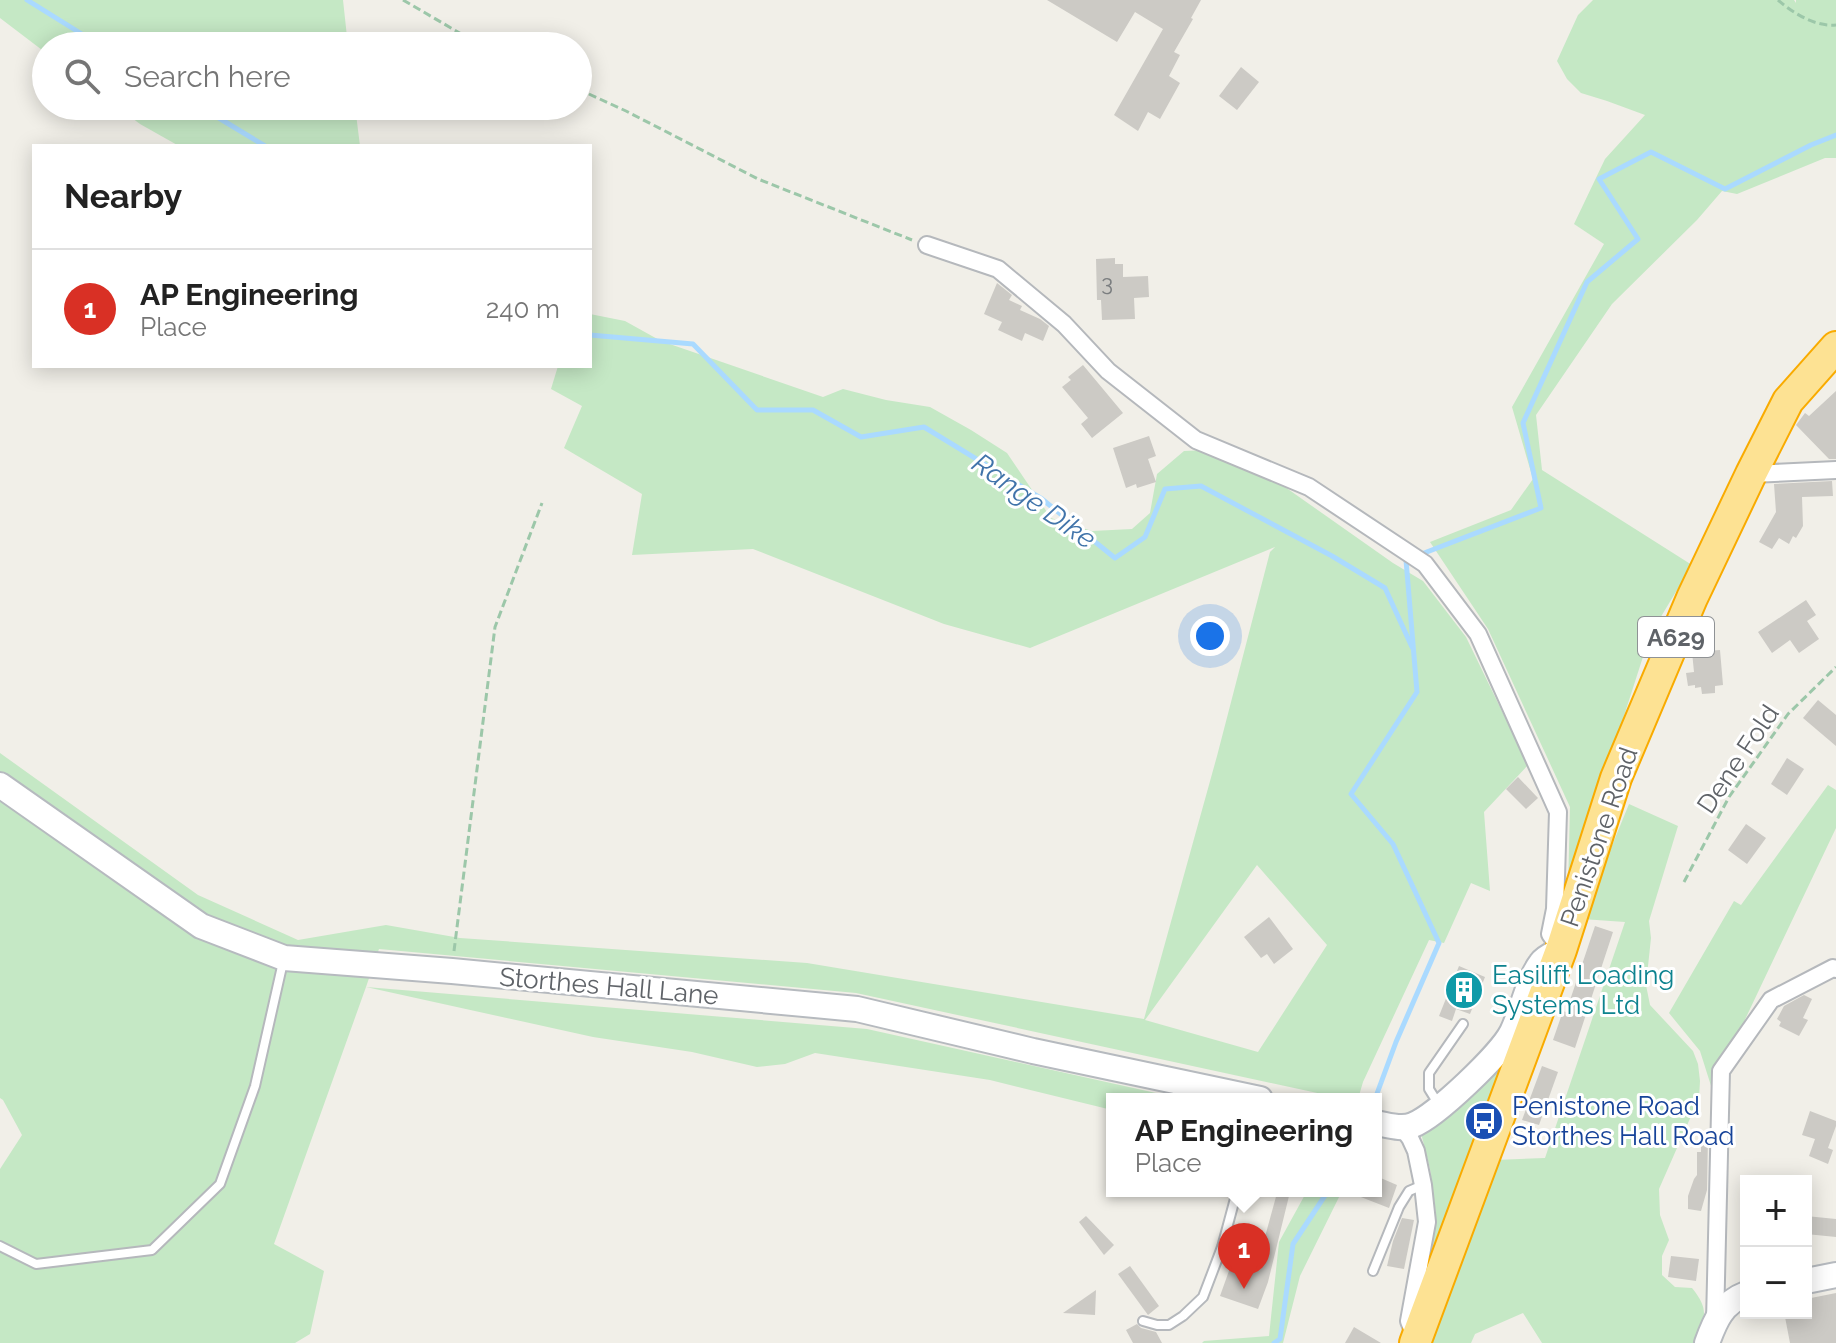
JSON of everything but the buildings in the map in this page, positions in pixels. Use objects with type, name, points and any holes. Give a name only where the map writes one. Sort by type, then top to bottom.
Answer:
[{"type":"highway","name":"Penistone Road","points":[[1416,1342],[1561,950],[1616,778],[1692,598],[1788,401],[1836,347]]},
{"type":"street","points":[[927,245],[998,269],[1064,324],[1108,371],[1196,440],[1309,487],[1425,564],[1478,634],[1558,812],[1555,909],[1550,934],[1561,950],[1541,961],[1511,1033],[1500,1050],[1429,1116],[1413,1125],[1389,1125]]},
{"type":"street","points":[[1751,474],[1836,470]]},
{"type":"street","name":"Storthes Hall Lane","points":[[0,785],[201,926],[284,958],[857,1009],[1033,1051],[1232,1093]]},
{"type":"street","points":[[1711,1332],[1721,1071],[1771,1000],[1836,969]]},
{"type":"street","points":[[1389,1125],[1410,1138],[1423,1185],[1427,1222],[1409,1321],[1416,1342]]},
{"type":"street","points":[[1812,1280],[1836,1275]]},
{"type":"street","points":[[1711,1332],[1724,1307],[1740,1297]]},
{"type":"lane","points":[[0,1246],[36,1264],[152,1250],[220,1184],[255,1086],[284,958]]},
{"type":"lane","points":[[1440,1106],[1429,1089],[1429,1073],[1463,1024]]},
{"type":"lane","points":[[1373,1271],[1399,1207],[1409,1191],[1423,1185]]},
{"type":"lane","points":[[1143,1321],[1169,1325],[1203,1297],[1222,1247],[1235,1197]]},
{"type":"path","points":[[403,0],[458,32]]},
{"type":"path","points":[[1778,0],[1794,13],[1829,26],[1836,25]]},
{"type":"path","points":[[592,95],[758,179],[927,245]]},
{"type":"path","points":[[452,971],[495,627],[542,503]]},
{"type":"path","name":"Dene Fold","points":[[1684,882],[1729,797],[1788,714],[1836,667]]},
{"type":"green space","points":[[0,0],[343,0],[346,32],[32,32],[32,42],[0,18]]},
{"type":"green space","points":[[1593,0],[1794,0],[1796,3],[1796,0],[1836,0],[1836,158],[1825,158],[1737,194],[1722,191],[1612,304],[1536,415],[1542,470],[1692,565],[1650,635],[1568,890],[1570,807],[1488,629],[1430,542],[1511,510],[1533,479],[1512,407],[1604,244],[1574,224],[1605,159],[1645,115],[1581,93],[1567,79],[1557,61],[1578,15]]},
{"type":"green space","points":[[135,120],[357,120],[360,144],[175,144]]},
{"type":"green space","points":[[592,314],[625,321],[661,341],[823,397],[843,389],[930,407],[1007,453],[1051,518],[1092,531],[1132,529],[1150,513],[1157,474],[1184,451],[1208,450],[1253,469],[1285,487],[1423,581],[1466,637],[1528,765],[1484,812],[1490,891],[1471,883],[1444,943],[1429,940],[1360,1093],[1317,1093],[856,993],[379,949],[274,1244],[324,1271],[310,1334],[295,1343],[0,1343],[0,1169],[22,1135],[0,1098],[0,753],[198,895],[298,940],[386,925],[460,938],[807,963],[1144,1019],[1270,552],[1275,547],[1030,648],[944,624],[753,549],[632,555],[642,494],[564,448],[582,406],[551,389],[557,368],[592,368]],"holes":[[[1257,865],[1327,945],[1258,1052],[1145,1020]]]},
{"type":"green space","points":[[1828,785],[1836,790],[1836,828],[1712,1089],[1700,1051],[1669,1013],[1734,901],[1741,905]]},
{"type":"green space","points":[[1629,804],[1678,826],[1649,921],[1651,938],[1646,985],[1650,1005],[1693,1051],[1698,1064],[1699,1098],[1659,1189],[1660,1215],[1669,1240],[1662,1256],[1662,1275],[1675,1287],[1692,1288],[1701,1302],[1704,1314],[1695,1343],[1542,1343],[1523,1313],[1475,1334],[1471,1343],[1424,1343],[1495,1160],[1545,1158],[1625,922],[1582,919]]},
{"type":"green space","points":[[366,987],[867,1029],[1156,1093],[1106,1093],[1106,1109],[990,1080],[815,1053],[785,1064],[757,1067],[692,1052],[593,1037]]},
{"type":"green space","points":[[1509,1054],[1427,1281],[1436,1215],[1421,1133]]},
{"type":"green space","points":[[1304,1197],[1339,1197],[1300,1276],[1283,1343],[1202,1343],[1269,1336],[1279,1242]]},
{"type":"waterway","name":"Range Dike","points":[[27,0],[78,32]]},
{"type":"waterway","name":"Range Dike","points":[[222,120],[262,144]]},
{"type":"waterway","points":[[1377,1093],[1439,943],[1393,844],[1351,794],[1417,692],[1406,560],[1541,508],[1523,423],[1587,282],[1638,239],[1599,179],[1651,152],[1725,189],[1836,135]]},
{"type":"waterway","name":"Range Dike","points":[[592,335],[693,344],[757,410],[813,410],[861,437],[924,427],[1042,499],[1115,558],[1145,537],[1165,489],[1201,486],[1385,588],[1412,647]]},
{"type":"waterway","points":[[1274,1343],[1280,1339],[1293,1244],[1324,1197]]},
{"type":"place","name":"Easilift Loading Systems Ltd","points":[[1464,990]]},
{"type":"place","name":"Penistone Road Storthes Hall Road","points":[[1484,1121]]},
{"type":"place","name":"AP Engineering","points":[[1244,1289]]}]
